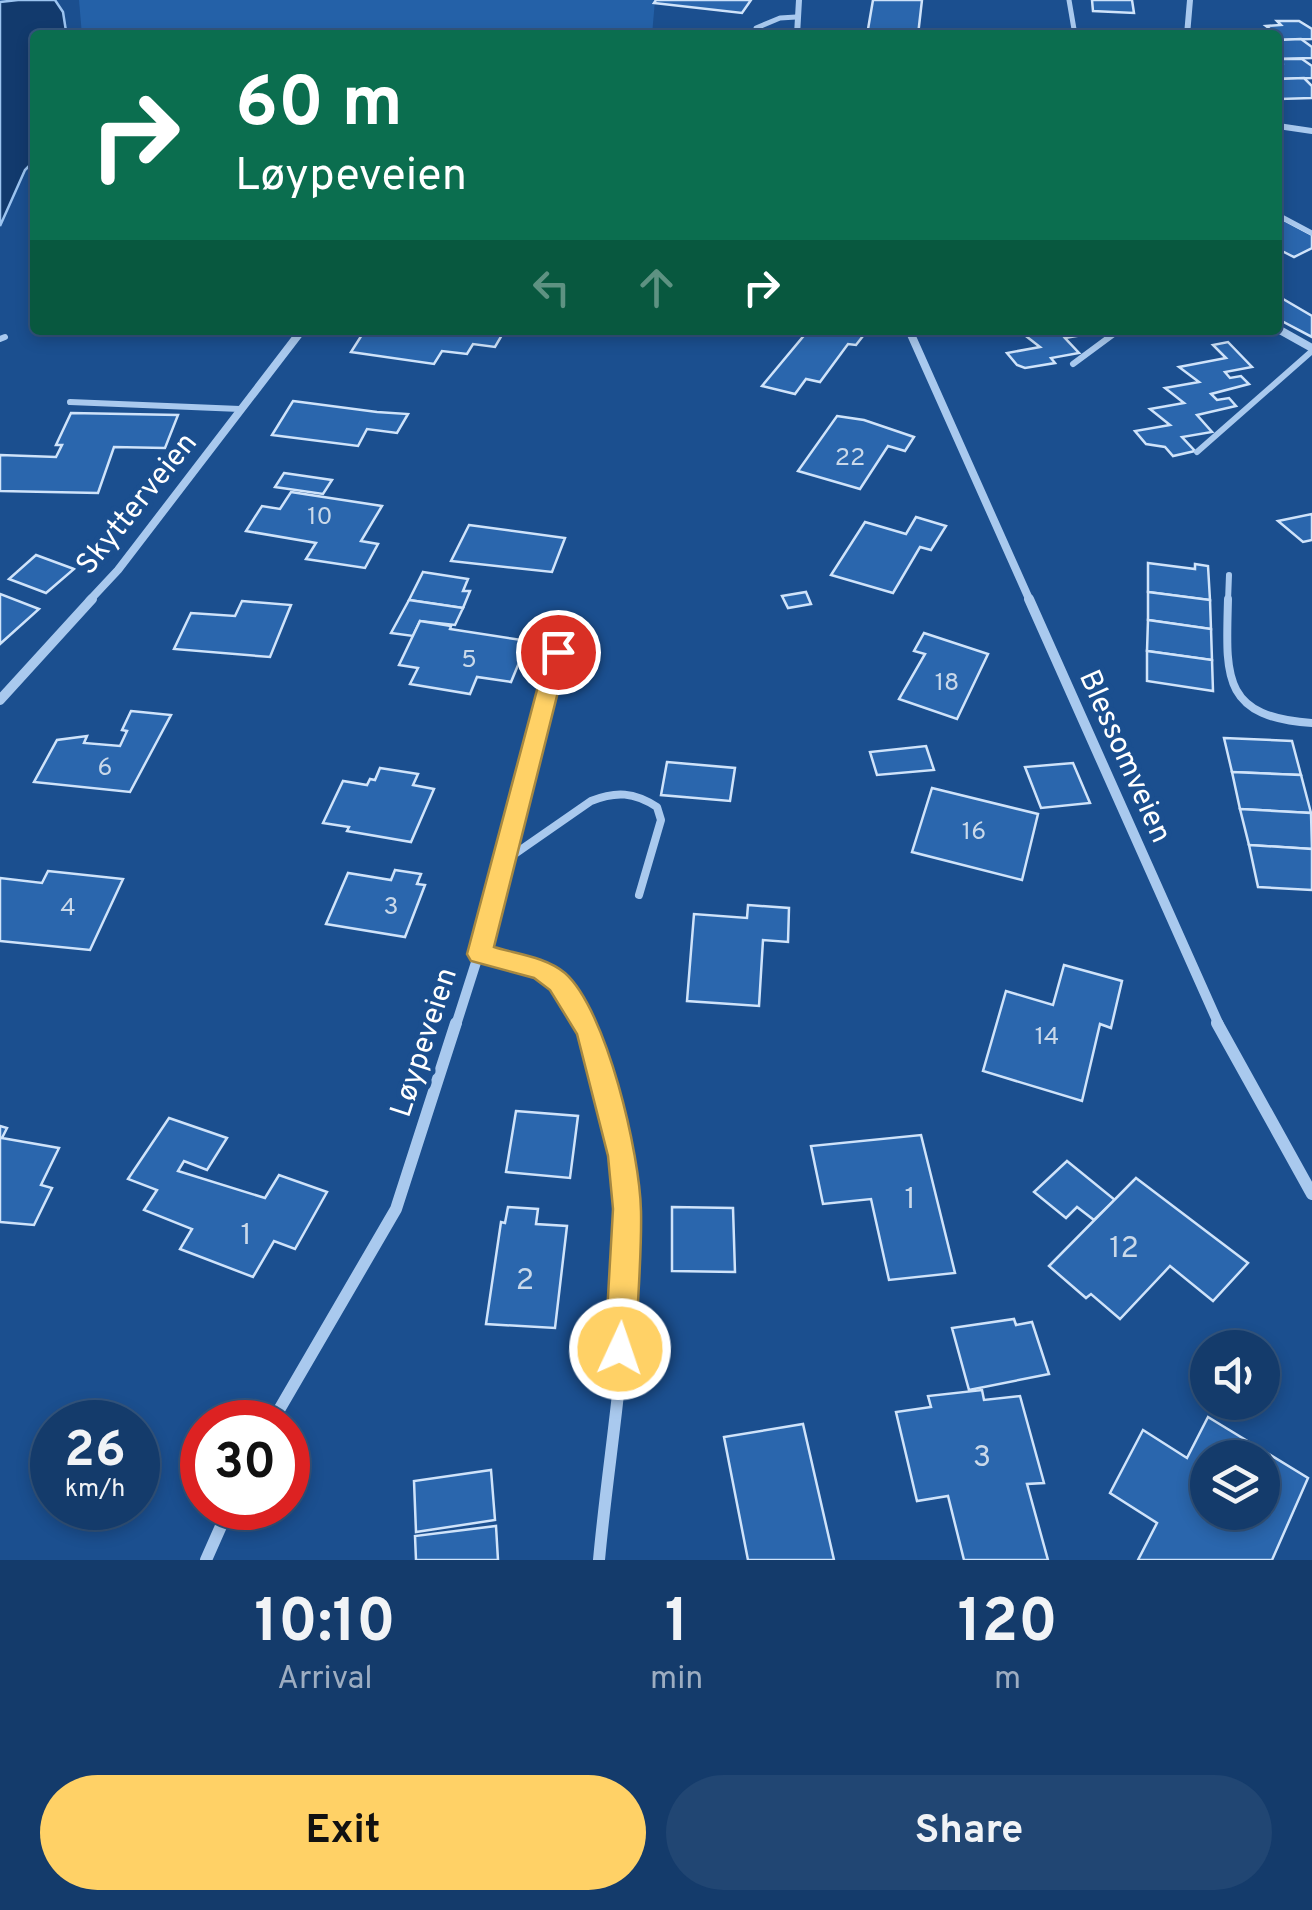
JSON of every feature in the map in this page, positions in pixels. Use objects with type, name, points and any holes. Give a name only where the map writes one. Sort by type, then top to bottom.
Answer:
[{"type":"street","points":[[797,30],[799,0]]},
{"type":"street","points":[[1187,30],[1190,0]]},
{"type":"street","points":[[1282,127],[1312,131]]},
{"type":"street","points":[[1282,331],[1312,349]]},
{"type":"street","name":"Skytterveien","points":[[0,700],[118,570],[298,335]]},
{"type":"street","name":"Blessomveien","points":[[912,335],[1230,1051],[1312,1194]]},
{"type":"street","name":"Løypeveien","points":[[285,1400],[396,1209],[480,954],[558,652]]},
{"type":"street","points":[[480,954],[541,970],[559,982],[571,999],[589,1032],[622,1156],[627,1209],[619,1384],[599,1560]]},
{"type":"street","points":[[206,1560],[219,1530]]},
{"type":"lane","points":[[1068,0],[1075,30]]},
{"type":"lane","points":[[756,30],[767,23],[796,17]]},
{"type":"lane","points":[[1282,217],[1312,233]]},
{"type":"lane","points":[[1073,364],[1112,335]]},
{"type":"lane","points":[[1197,452],[1224,434],[1312,349]]},
{"type":"lane","points":[[70,402],[240,410]]},
{"type":"lane","points":[[1229,575],[1230,683],[1239,701],[1255,714],[1312,723]]},
{"type":"lane","points":[[503,862],[570,814],[600,799],[618,793],[640,796],[657,806],[661,820],[639,895]]},
{"type":"shaded area","points":[[55,0],[63,12],[66,30],[30,30],[30,165],[0,226],[0,2]]},
{"type":"shaded area","points":[[79,0],[655,0],[652,30],[82,30]]},
{"type":"building","points":[[751,0],[742,13],[654,3]]},
{"type":"building","points":[[873,0],[922,0],[919,30],[868,30]]},
{"type":"building","points":[[1092,0],[1132,0],[1134,13],[1093,11]]},
{"type":"building","points":[[1277,21],[1299,21],[1312,29],[1312,39],[1282,40],[1282,30],[1266,26],[1281,25]]},
{"type":"building","points":[[1301,39],[1312,47],[1312,58],[1282,59],[1282,40]]},
{"type":"building","points":[[1282,59],[1302,59],[1312,66],[1312,78],[1282,79]]},
{"type":"building","points":[[1304,78],[1312,86],[1312,98],[1282,99],[1282,79]]},
{"type":"building","points":[[1282,219],[1312,235],[1312,248],[1294,257],[1282,251]]},
{"type":"building","points":[[1282,298],[1312,316],[1312,337],[1282,321]]},
{"type":"building","points":[[362,335],[502,335],[495,347],[473,344],[467,354],[442,351],[434,364],[351,352]]},
{"type":"building","points":[[804,335],[863,336],[856,345],[848,344],[820,382],[806,379],[795,394],[762,386]]},
{"type":"building","points":[[1025,335],[1082,335],[1065,338],[1079,353],[1051,358],[1055,363],[1025,368],[1007,353],[1040,347]]},
{"type":"building","points":[[1228,342],[1252,367],[1225,372],[1230,378],[1241,376],[1249,384],[1211,394],[1217,400],[1229,398],[1236,406],[1197,415],[1212,432],[1182,437],[1195,451],[1173,456],[1165,447],[1146,444],[1135,431],[1170,425],[1150,409],[1184,403],[1165,388],[1199,382],[1179,367],[1226,358],[1213,345]]},
{"type":"building","points":[[293,401],[408,414],[397,433],[367,429],[358,446],[272,435]]},
{"type":"building","points":[[71,413],[178,415],[165,448],[114,447],[98,493],[0,491],[0,455],[56,457],[62,445],[56,445]]},
{"type":"building","points":[[837,416],[864,420],[914,437],[905,451],[888,446],[860,489],[798,471]]},
{"type":"building","points":[[284,473],[332,480],[323,494],[275,487]]},
{"type":"building","points":[[291,492],[382,506],[361,541],[378,544],[365,568],[306,559],[316,543],[246,531],[262,506],[280,509]]},
{"type":"building","points":[[1312,514],[1312,540],[1303,542],[1278,521]]},
{"type":"building","points":[[916,517],[946,526],[931,550],[920,547],[893,593],[831,575],[865,522],[906,534]]},
{"type":"building","points":[[469,525],[565,538],[552,572],[451,561]]},
{"type":"building","points":[[36,555],[74,569],[46,593],[9,579]]},
{"type":"building","points":[[1148,563],[1195,569],[1195,564],[1208,566],[1210,600],[1148,592]]},
{"type":"building","points":[[423,572],[468,579],[463,591],[470,591],[463,608],[409,600]]},
{"type":"building","points":[[806,592],[811,604],[788,608],[782,596]]},
{"type":"building","points":[[1148,592],[1210,600],[1211,629],[1148,620]]},
{"type":"building","points":[[0,594],[39,609],[0,644]]},
{"type":"building","points":[[409,600],[463,608],[455,625],[420,621],[413,636],[391,633]]},
{"type":"building","points":[[242,601],[291,605],[270,657],[174,649],[191,613],[235,616]]},
{"type":"building","points":[[1148,620],[1211,629],[1212,660],[1147,651]]},
{"type":"building","points":[[420,621],[528,641],[511,682],[477,677],[470,694],[410,684],[418,668],[399,665]]},
{"type":"building","points":[[924,633],[988,654],[957,719],[899,699],[925,654],[914,651]]},
{"type":"building","points":[[1147,651],[1212,660],[1213,691],[1147,681]]},
{"type":"building","points":[[131,711],[171,715],[130,792],[34,782],[57,740],[87,736],[84,743],[120,746]]},
{"type":"building","points":[[1224,738],[1292,741],[1301,775],[1232,772]]},
{"type":"building","points":[[926,746],[934,770],[877,775],[870,752]]},
{"type":"building","points":[[667,762],[735,768],[730,801],[661,795]]},
{"type":"building","points":[[1073,763],[1090,803],[1041,808],[1025,767]]},
{"type":"building","points":[[380,768],[418,774],[413,785],[434,789],[411,842],[323,823],[343,781],[367,785],[370,779],[375,780]]},
{"type":"building","points":[[1232,772],[1301,775],[1311,813],[1240,809]]},
{"type":"building","points":[[932,788],[1038,814],[1022,880],[912,852]]},
{"type":"building","points":[[1240,809],[1311,813],[1312,849],[1249,845]]},
{"type":"building","points":[[1249,845],[1312,849],[1312,890],[1258,887]]},
{"type":"building","points":[[395,870],[421,874],[417,884],[425,885],[405,937],[326,924],[348,873],[391,880]]},
{"type":"building","points":[[48,871],[123,879],[90,950],[0,941],[0,878],[42,883]]},
{"type":"building","points":[[748,905],[789,908],[788,942],[763,940],[759,1006],[687,1001],[694,914],[747,918]]},
{"type":"building","points":[[1064,965],[1122,981],[1111,1028],[1100,1024],[1082,1101],[983,1071],[1006,991],[1053,1005]]},
{"type":"building","points":[[516,1111],[578,1116],[570,1178],[506,1172]]},
{"type":"building","points":[[169,1118],[227,1138],[207,1170],[184,1161],[178,1171],[265,1198],[279,1175],[327,1192],[295,1249],[274,1241],[253,1277],[180,1249],[192,1229],[144,1210],[157,1190],[128,1179]]},
{"type":"building","points":[[0,1126],[7,1128],[2,1138],[59,1148],[41,1185],[52,1188],[34,1225],[0,1222]]},
{"type":"building","points":[[921,1135],[955,1273],[889,1280],[871,1199],[823,1204],[811,1146]]},
{"type":"building","points":[[1067,1161],[1115,1200],[1094,1220],[1077,1207],[1066,1218],[1034,1192]]},
{"type":"building","points":[[1136,1178],[1248,1263],[1213,1301],[1170,1266],[1120,1319],[1091,1294],[1086,1298],[1049,1266]]},
{"type":"building","points":[[508,1207],[538,1209],[536,1224],[567,1226],[555,1328],[486,1324],[501,1222],[505,1223]]},
{"type":"building","points":[[672,1207],[733,1208],[735,1272],[672,1271]]},
{"type":"building","points":[[1014,1319],[1016,1325],[1032,1322],[1049,1374],[969,1390],[952,1328]]},
{"type":"building","points":[[982,1390],[984,1400],[1020,1396],[1044,1483],[1027,1484],[1048,1560],[964,1560],[948,1496],[917,1501],[896,1412],[931,1407],[928,1396]]},
{"type":"building","points":[[1206,1420],[1246,1440],[1196,1440]]},
{"type":"building","points":[[803,1424],[834,1560],[748,1560],[724,1437]]},
{"type":"building","points":[[1143,1430],[1187,1458],[1190,1452],[1190,1530],[1280,1530],[1280,1461],[1308,1478],[1272,1560],[1138,1560],[1157,1523],[1110,1493]]},
{"type":"building","points":[[491,1470],[495,1520],[416,1532],[414,1481]]},
{"type":"building","points":[[496,1526],[498,1560],[416,1560],[415,1536]]},
{"type":"route","points":[[558,652],[480,954],[541,970],[559,982],[589,1032],[622,1156],[627,1209],[620,1349]]}]
